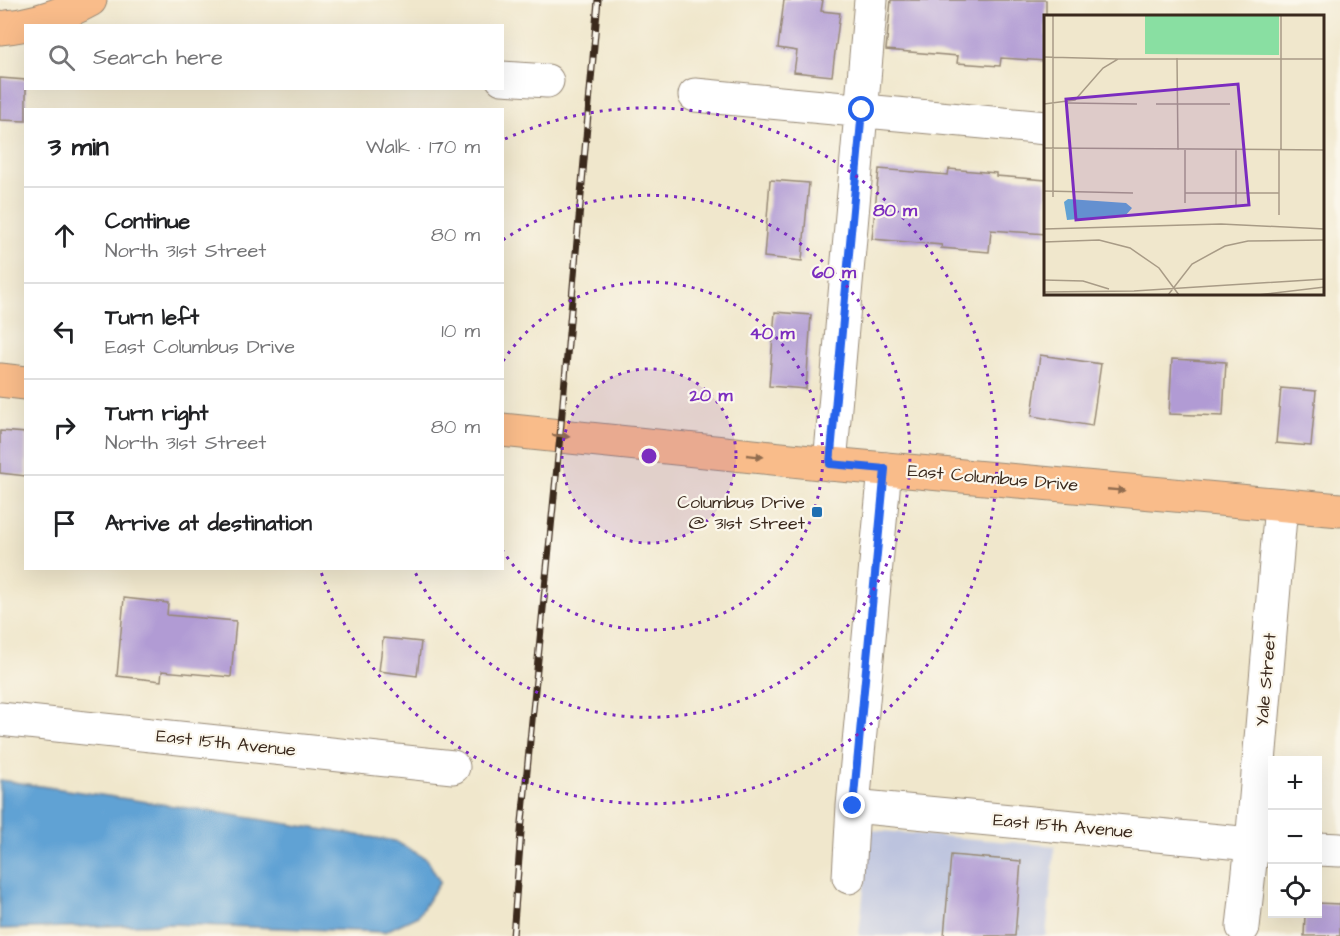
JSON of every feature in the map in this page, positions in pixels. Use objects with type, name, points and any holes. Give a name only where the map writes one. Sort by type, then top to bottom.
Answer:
[{"type":"main road","points":[[27,24],[70,11],[90,0]]},
{"type":"main road","points":[[0,380],[24,383]]},
{"type":"main road","name":"East Columbus Drive","points":[[504,430],[830,464],[1340,510]]},
{"type":"street","points":[[830,464],[871,0]]},
{"type":"street","points":[[504,78],[547,81]]},
{"type":"street","points":[[695,95],[1044,128]]},
{"type":"street","points":[[849,877],[853,806],[885,469]]},
{"type":"street","name":"Yale Street","points":[[1243,927],[1262,845],[1281,505]]},
{"type":"street","name":"East 15th Avenue","points":[[0,719],[453,767]]},
{"type":"street","name":"East 15th Avenue","points":[[853,806],[1262,845]]},
{"type":"street","points":[[1322,849],[1340,850]]},
{"type":"shaded area","points":[[870,830],[1055,846],[1046,936],[859,936]]},
{"type":"water","points":[[0,780],[395,841],[427,859],[440,882],[418,916],[384,932],[170,924],[0,929]]},
{"type":"building","points":[[784,0],[823,0],[821,11],[840,13],[832,76],[794,72],[797,51],[778,48]]},
{"type":"building","points":[[891,0],[1046,0],[1044,61],[1001,58],[1000,66],[957,63],[958,56],[886,50]]},
{"type":"building","points":[[0,78],[24,80],[26,108],[24,108],[24,121],[0,120]]},
{"type":"building","points":[[879,169],[948,175],[949,169],[1044,180],[1044,234],[991,230],[989,252],[872,239]]},
{"type":"building","points":[[770,180],[809,183],[802,261],[764,257]]},
{"type":"building","points":[[775,312],[811,315],[806,389],[769,386]]},
{"type":"building","points":[[1040,355],[1101,364],[1092,426],[1032,416]]},
{"type":"building","points":[[1172,359],[1226,362],[1223,416],[1169,414]]},
{"type":"building","points":[[1281,388],[1316,391],[1311,446],[1276,443]]},
{"type":"building","points":[[0,431],[24,433],[24,476],[0,473]]},
{"type":"building","points":[[124,598],[168,603],[167,615],[236,621],[231,677],[162,671],[161,681],[117,676]]},
{"type":"building","points":[[383,638],[421,642],[417,676],[379,671]]},
{"type":"building","points":[[951,855],[1021,861],[1015,936],[944,936]]},
{"type":"building","points":[[1322,903],[1340,904],[1340,936],[1304,936],[1305,918],[1322,918]]},
{"type":"railway","points":[[513,936],[598,0]]},
{"type":"place","name":"Columbus Drive @ 31st Street","points":[[817,512]]},
{"type":"route","points":[[853,806],[885,469],[830,464],[862,110]]}]
